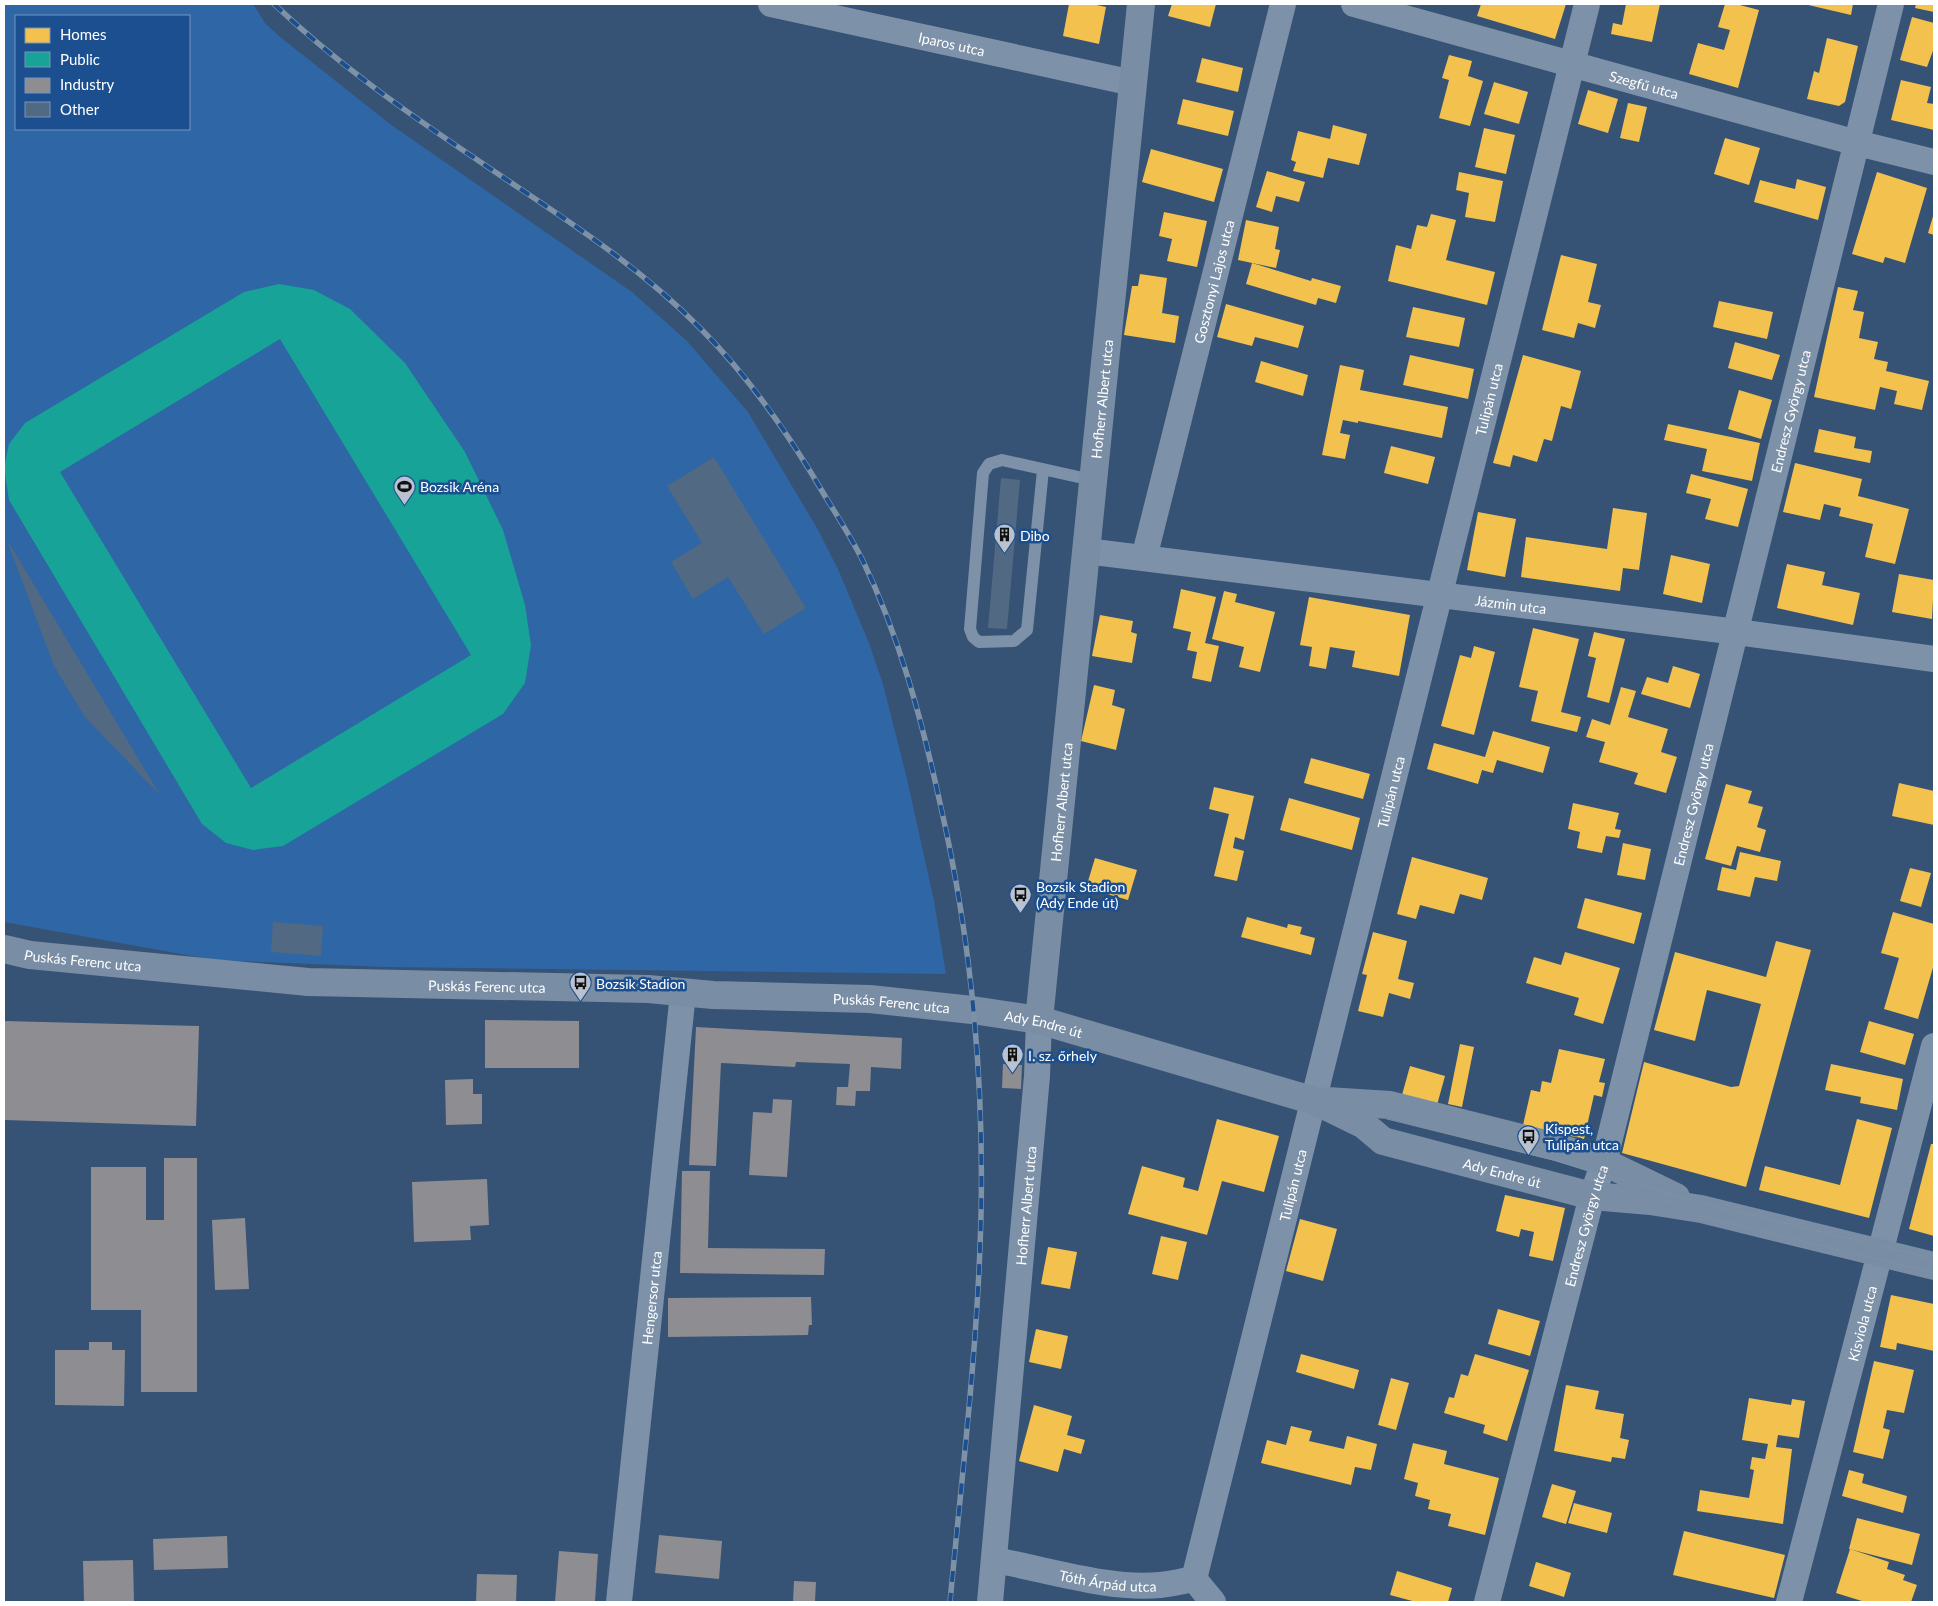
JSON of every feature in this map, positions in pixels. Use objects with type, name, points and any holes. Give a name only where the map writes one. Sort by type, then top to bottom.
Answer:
[{"type":"street","name":"Iparos utca","points":[[771,4],[1133,83]]},
{"type":"street","name":"Hofherr Albert utca","points":[[990,1602],[1037,1076],[1040,1020],[1140,4]]},
{"type":"street","name":"Gosztonyi Lajos utca","points":[[1144,558],[1282,4]]},
{"type":"street","name":"Szegfű utca","points":[[1354,4],[1572,62],[1857,143],[1934,162]]},
{"type":"street","name":"Tulipán utca","points":[[1194,1579],[1316,1100],[1439,594],[1587,4]]},
{"type":"street","name":"Endresz György utca","points":[[1487,1602],[1592,1196],[1604,1162],[1737,632],[1891,4]]},
{"type":"street","name":"Jázmin utca","points":[[1086,551],[1439,594],[1934,659]]},
{"type":"street","name":"Puskás Ferenc utca","points":[[4,949],[30,955],[308,982],[648,989],[683,993],[870,999],[972,1010]]},
{"type":"street","name":"Hengersor utca","points":[[619,1602],[683,993]]},
{"type":"street","name":"Ady Endre út","points":[[972,1010],[1040,1020],[1316,1100],[1364,1125],[1382,1141],[1592,1196],[1650,1201],[1701,1209],[1934,1266]]},
{"type":"street","name":"Kisviola utca","points":[[1789,1602],[1934,1046]]},
{"type":"street","name":"Ady Endre út","points":[[1316,1100],[1390,1105],[1557,1147],[1604,1162],[1701,1209]]},
{"type":"street","name":"Tóth Árpád utca","points":[[994,1560],[1120,1584],[1162,1586],[1194,1579]]},
{"type":"street","points":[[1194,1579],[1213,1602]]},
{"type":"lane","points":[[1043,470],[1026,630],[1014,641],[979,642],[973,637],[970,629],[982,472],[989,464],[1002,460],[1092,480]]},
{"type":"shaded area","name":"Bozsik Aréna","points":[[4,4],[253,4],[265,23],[279,36],[390,124],[632,292],[687,341],[748,412],[817,528],[838,569],[869,643],[883,684],[908,783],[934,901],[946,974],[384,967],[214,960],[4,922]]},
{"type":"building: Homes","points":[[1069,4],[1092,4],[1106,7],[1099,44],[1063,36]]},
{"type":"building: Homes","points":[[1172,4],[1216,4],[1210,27],[1168,16]]},
{"type":"building: Homes","points":[[1481,4],[1566,4],[1555,39],[1477,16]]},
{"type":"building: Homes","points":[[1626,4],[1660,4],[1652,42],[1611,34],[1613,23],[1622,25]]},
{"type":"building: Homes","points":[[1725,4],[1736,4],[1759,10],[1738,88],[1689,74],[1698,43],[1724,50],[1730,30],[1718,27]]},
{"type":"building: Homes","points":[[1804,4],[1853,4],[1851,15]]},
{"type":"building: Homes","points":[[1916,4],[1934,4],[1934,12],[1915,8]]},
{"type":"building: Homes","points":[[1912,17],[1934,23],[1934,48],[1927,67],[1900,60]]},
{"type":"building: Homes","points":[[1827,38],[1858,46],[1845,102],[1839,106],[1807,99],[1814,71],[1819,73]]},
{"type":"building: Homes","points":[[1449,55],[1472,61],[1468,76],[1483,81],[1470,126],[1439,118],[1449,80],[1442,78]]},
{"type":"building: Homes","points":[[1202,58],[1243,68],[1238,92],[1196,82]]},
{"type":"building: Homes","points":[[1901,80],[1931,87],[1927,103],[1934,104],[1934,130],[1891,120]]},
{"type":"building: Homes","points":[[1494,82],[1528,92],[1519,124],[1484,114]]},
{"type":"building: Homes","points":[[1588,90],[1618,99],[1608,133],[1578,124]]},
{"type":"building: Homes","points":[[1183,99],[1234,111],[1228,136],[1177,124]]},
{"type":"building: Homes","points":[[1628,103],[1647,107],[1639,142],[1620,138]]},
{"type":"building: Homes","points":[[1333,125],[1367,134],[1359,165],[1328,158],[1323,178],[1293,171],[1296,162],[1291,160],[1298,131],[1330,139]]},
{"type":"building: Homes","points":[[1484,128],[1515,135],[1506,174],[1475,167]]},
{"type":"building: Homes","points":[[1725,138],[1760,148],[1749,185],[1714,174]]},
{"type":"building: Homes","points":[[1151,149],[1223,169],[1214,202],[1142,182]]},
{"type":"building: Homes","points":[[1267,171],[1305,182],[1299,202],[1276,196],[1272,212],[1256,207]]},
{"type":"building: Homes","points":[[1459,172],[1503,181],[1495,222],[1465,217],[1469,193],[1456,190]]},
{"type":"building: Homes","points":[[1877,172],[1927,188],[1905,263],[1885,257],[1883,263],[1852,254]]},
{"type":"building: Homes","points":[[1797,179],[1826,187],[1818,220],[1754,202],[1760,180],[1795,189]]},
{"type":"building: Homes","points":[[1164,212],[1207,221],[1197,267],[1167,261],[1172,239],[1159,236]]},
{"type":"building: Homes","points":[[1934,213],[1934,235],[1928,233]]},
{"type":"building: Homes","points":[[1431,214],[1456,220],[1446,260],[1495,272],[1487,305],[1388,281],[1396,245],[1411,249],[1417,225],[1427,227]]},
{"type":"building: Homes","points":[[1246,220],[1279,227],[1275,249],[1280,250],[1276,268],[1238,260]]},
{"type":"building: Homes","points":[[1561,255],[1597,264],[1588,302],[1601,305],[1595,328],[1578,323],[1574,338],[1542,330]]},
{"type":"building: Homes","points":[[1252,263],[1311,281],[1312,278],[1341,286],[1336,303],[1318,298],[1316,305],[1246,284]]},
{"type":"building: Homes","points":[[1140,274],[1167,278],[1162,313],[1179,316],[1175,343],[1124,335],[1132,286],[1138,286]]},
{"type":"building: Homes","points":[[1838,287],[1858,291],[1853,310],[1864,312],[1859,338],[1878,342],[1874,359],[1888,362],[1886,371],[1929,381],[1922,410],[1894,404],[1897,391],[1880,387],[1875,410],[1814,397]]},
{"type":"building: Homes","points":[[1719,301],[1773,312],[1767,339],[1713,327]]},
{"type":"building: Homes","points":[[1226,304],[1304,326],[1298,348],[1255,337],[1252,346],[1217,337]]},
{"type":"building: Homes","points":[[1413,307],[1465,318],[1459,347],[1406,337]]},
{"type":"building: Homes","points":[[1735,342],[1780,355],[1772,380],[1728,368]]},
{"type":"building: Homes","points":[[1410,355],[1474,369],[1468,399],[1403,385]]},
{"type":"building: Homes","points":[[1523,355],[1581,371],[1571,409],[1561,406],[1552,441],[1544,439],[1537,462],[1513,455],[1510,467],[1493,463]]},
{"type":"building: Homes","points":[[1261,361],[1308,375],[1303,396],[1255,382]]},
{"type":"building: Homes","points":[[1340,365],[1364,370],[1360,390],[1448,407],[1442,438],[1358,421],[1358,423],[1343,420],[1340,433],[1350,435],[1345,459],[1322,455]]},
{"type":"building: Homes","points":[[1739,390],[1772,400],[1761,439],[1728,429]]},
{"type":"building: Homes","points":[[1668,424],[1760,443],[1752,481],[1702,471],[1707,449],[1664,440]]},
{"type":"building: Homes","points":[[1819,429],[1856,437],[1854,448],[1872,451],[1870,463],[1814,452]]},
{"type":"building: Homes","points":[[1391,446],[1435,457],[1428,484],[1384,473]]},
{"type":"building: Homes","points":[[1795,463],[1862,479],[1858,496],[1909,509],[1895,564],[1865,557],[1873,524],[1839,516],[1841,508],[1824,504],[1820,520],[1783,512]]},
{"type":"building: Homes","points":[[1691,474],[1748,489],[1738,527],[1705,519],[1711,499],[1686,493]]},
{"type":"building: Homes","points":[[1613,508],[1647,513],[1639,570],[1623,568],[1620,591],[1521,577],[1526,537],[1607,549]]},
{"type":"building: Homes","points":[[1478,512],[1516,519],[1505,577],[1467,570]]},
{"type":"building: Homes","points":[[1671,555],[1710,564],[1702,603],[1663,594]]},
{"type":"building: Homes","points":[[1787,564],[1825,572],[1822,585],[1860,593],[1853,625],[1777,608]]},
{"type":"building: Homes","points":[[1899,574],[1934,580],[1932,619],[1892,612]]},
{"type":"building: Homes","points":[[1181,589],[1216,597],[1205,643],[1219,646],[1211,682],[1192,678],[1197,652],[1187,650],[1191,632],[1173,628]]},
{"type":"building: Homes","points":[[1224,591],[1237,594],[1235,602],[1275,612],[1260,672],[1239,667],[1244,647],[1212,639]]},
{"type":"building: Homes","points":[[1309,597],[1410,615],[1399,676],[1352,667],[1355,651],[1330,647],[1326,669],[1309,666],[1312,647],[1300,645]]},
{"type":"building: Homes","points":[[1100,615],[1133,621],[1131,632],[1137,634],[1132,663],[1092,656]]},
{"type":"building: Homes","points":[[1533,628],[1579,639],[1561,712],[1581,717],[1577,732],[1531,721],[1538,691],[1519,687]]},
{"type":"building: Homes","points":[[1594,632],[1625,639],[1609,703],[1587,697],[1596,658],[1588,656]]},
{"type":"building: Homes","points":[[1474,646],[1495,652],[1474,735],[1441,726],[1460,655],[1471,658]]},
{"type":"building: Homes","points":[[1673,666],[1700,674],[1690,708],[1641,694],[1647,677],[1668,683]]},
{"type":"building: Homes","points":[[1094,685],[1115,690],[1112,705],[1125,709],[1116,750],[1081,741]]},
{"type":"building: Homes","points":[[1621,687],[1636,691],[1628,717],[1668,729],[1661,752],[1677,757],[1666,793],[1634,784],[1638,773],[1599,762],[1605,742],[1586,737],[1592,719],[1610,725]]},
{"type":"building: Homes","points":[[1493,731],[1550,747],[1543,773],[1497,760],[1493,773],[1482,770],[1478,784],[1427,769],[1434,743],[1485,757]]},
{"type":"building: Homes","points":[[1311,758],[1370,774],[1363,799],[1304,783]]},
{"type":"building: Homes","points":[[1899,783],[1934,791],[1934,825],[1892,816]]},
{"type":"building: Homes","points":[[1726,784],[1752,791],[1748,803],[1763,807],[1757,827],[1766,830],[1760,852],[1737,846],[1731,866],[1705,859]]},
{"type":"building: Homes","points":[[1214,787],[1254,796],[1244,840],[1235,837],[1233,848],[1244,851],[1237,881],[1214,876],[1229,814],[1209,809]]},
{"type":"building: Homes","points":[[1289,798],[1360,818],[1352,850],[1280,830]]},
{"type":"building: Homes","points":[[1573,803],[1619,813],[1615,829],[1621,830],[1619,838],[1606,836],[1602,853],[1577,848],[1580,832],[1568,829]]},
{"type":"building: Homes","points":[[1623,843],[1651,849],[1645,880],[1617,875]]},
{"type":"building: Homes","points":[[1740,852],[1781,861],[1777,881],[1755,877],[1750,897],[1717,890],[1722,867],[1736,870]]},
{"type":"building: Homes","points":[[1412,857],[1488,878],[1482,900],[1460,894],[1454,914],[1420,905],[1416,919],[1397,914]]},
{"type":"building: Homes","points":[[1095,858],[1137,870],[1128,900],[1086,888]]},
{"type":"building: Homes","points":[[1910,868],[1931,873],[1921,907],[1900,901]]},
{"type":"building: Homes","points":[[1585,898],[1642,913],[1634,944],[1577,928]]},
{"type":"building: Homes","points":[[1893,912],[1934,924],[1934,964],[1918,1019],[1884,1009],[1899,958],[1881,953]]},
{"type":"building: Homes","points":[[1247,917],[1287,928],[1288,924],[1302,927],[1300,934],[1315,938],[1311,955],[1241,937]]},
{"type":"building: Homes","points":[[1373,932],[1407,941],[1398,979],[1414,983],[1410,999],[1389,993],[1383,1017],[1358,1011],[1367,975],[1362,974]]},
{"type":"building: Homes","points":[[1776,941],[1811,950],[1746,1187],[1622,1153],[1644,1062],[1731,1087],[1739,1086],[1761,1004],[1707,990],[1695,1041],[1654,1030],[1675,952],[1766,977]]},
{"type":"building: Homes","points":[[1565,952],[1620,968],[1603,1024],[1574,1015],[1579,998],[1526,983],[1534,957],[1561,965]]},
{"type":"building: Homes","points":[[1869,1021],[1914,1034],[1905,1065],[1860,1052]]},
{"type":"building: Homes","points":[[1460,1044],[1474,1047],[1462,1107],[1448,1104]]},
{"type":"building: Homes","points":[[1559,1049],[1605,1059],[1599,1082],[1605,1083],[1602,1097],[1594,1095],[1584,1139],[1523,1125],[1531,1090],[1540,1092],[1542,1081],[1551,1083]]},
{"type":"building: Homes","points":[[1831,1064],[1903,1079],[1897,1110],[1860,1103],[1861,1097],[1825,1090]]},
{"type":"building: Homes","points":[[1410,1066],[1445,1076],[1437,1105],[1402,1095]]},
{"type":"building: Homes","points":[[1217,1119],[1279,1136],[1264,1192],[1222,1181],[1207,1235],[1128,1214],[1142,1166],[1185,1178],[1183,1187],[1198,1191]]},
{"type":"building: Homes","points":[[1857,1119],[1892,1128],[1869,1218],[1759,1190],[1765,1166],[1840,1185]]},
{"type":"building: Homes","points":[[1931,1144],[1934,1144],[1934,1236],[1909,1229]]},
{"type":"building: Homes","points":[[1505,1195],[1565,1208],[1553,1261],[1529,1256],[1534,1232],[1521,1229],[1519,1237],[1496,1231]]},
{"type":"building: Homes","points":[[1300,1219],[1337,1229],[1323,1281],[1286,1271]]},
{"type":"building: Homes","points":[[1161,1236],[1187,1242],[1178,1280],[1152,1274]]},
{"type":"building: Homes","points":[[1048,1247],[1077,1252],[1070,1289],[1041,1284]]},
{"type":"building: Homes","points":[[1891,1295],[1934,1304],[1934,1351],[1897,1343],[1896,1350],[1880,1347]]},
{"type":"building: Homes","points":[[1498,1309],[1540,1321],[1530,1356],[1488,1344]]},
{"type":"building: Homes","points":[[1036,1329],[1068,1336],[1061,1369],[1029,1362]]},
{"type":"building: Homes","points":[[1301,1354],[1359,1370],[1354,1389],[1296,1372]]},
{"type":"building: Homes","points":[[1475,1354],[1529,1370],[1507,1441],[1483,1433],[1485,1425],[1444,1413],[1449,1397],[1454,1398],[1461,1374],[1468,1376]]},
{"type":"building: Homes","points":[[1874,1361],[1914,1370],[1904,1413],[1887,1410],[1883,1428],[1890,1430],[1883,1459],[1853,1452]]},
{"type":"building: Homes","points":[[1391,1378],[1409,1383],[1396,1430],[1378,1425]]},
{"type":"building: Homes","points":[[1566,1385],[1599,1391],[1595,1409],[1624,1414],[1620,1438],[1629,1440],[1625,1459],[1612,1457],[1611,1462],[1554,1451]]},
{"type":"building: Homes","points":[[1749,1398],[1791,1405],[1792,1399],[1805,1401],[1799,1438],[1778,1435],[1776,1447],[1792,1449],[1783,1524],[1697,1511],[1700,1490],[1749,1498],[1754,1470],[1750,1469],[1752,1457],[1765,1459],[1768,1444],[1742,1440]]},
{"type":"building: Homes","points":[[1034,1405],[1072,1416],[1067,1435],[1085,1440],[1081,1454],[1064,1449],[1058,1472],[1019,1461]]},
{"type":"building: Homes","points":[[1291,1426],[1312,1431],[1309,1441],[1344,1449],[1347,1436],[1377,1444],[1371,1470],[1355,1467],[1351,1485],[1261,1463],[1267,1440],[1286,1445]]},
{"type":"building: Homes","points":[[1413,1443],[1447,1451],[1444,1464],[1499,1478],[1485,1535],[1448,1526],[1451,1514],[1428,1509],[1430,1500],[1415,1496],[1418,1483],[1404,1479]]},
{"type":"building: Homes","points":[[1849,1470],[1864,1474],[1862,1483],[1907,1496],[1903,1513],[1842,1496]]},
{"type":"building: Homes","points":[[1552,1484],[1576,1491],[1566,1524],[1542,1517]]},
{"type":"building: Homes","points":[[1574,1503],[1612,1513],[1607,1533],[1568,1523]]},
{"type":"building: Homes","points":[[1857,1518],[1920,1534],[1912,1565],[1849,1549]]},
{"type":"building: Homes","points":[[1684,1531],[1785,1555],[1774,1598],[1673,1575]]},
{"type":"building: Homes","points":[[1850,1549],[1889,1562],[1887,1569],[1905,1575],[1903,1580],[1917,1585],[1911,1602],[1865,1602],[1836,1593]]},
{"type":"building: Homes","points":[[1536,1562],[1571,1573],[1564,1597],[1529,1586]]},
{"type":"building: Homes","points":[[1397,1571],[1452,1588],[1448,1602],[1416,1602],[1390,1595]]},
{"type":"building: Public","name":"Bozsik Aréna","points":[[279,284],[314,290],[350,309],[405,363],[465,452],[503,530],[525,605],[531,645],[525,683],[503,714],[283,846],[253,850],[226,843],[202,824],[9,500],[4,467],[9,444],[25,423],[244,292]],"holes":[[[280,339],[471,655],[251,788],[60,472]]]},
{"type":"building: Industry","points":[[485,1020],[579,1021],[579,1068],[485,1068]]},
{"type":"building: Industry","points":[[4,1021],[199,1026],[196,1126],[4,1120]]},
{"type":"building: Industry","points":[[696,1027],[902,1038],[901,1069],[871,1067],[870,1091],[856,1091],[855,1106],[836,1105],[837,1087],[848,1087],[850,1064],[796,1062],[795,1067],[721,1063],[716,1166],[689,1165]]},
{"type":"building: Industry","name":"I. sz. őrhely","points":[[1003,1064],[1022,1065],[1021,1089],[1002,1088]]},
{"type":"building: Industry","points":[[473,1079],[473,1094],[482,1094],[482,1124],[446,1125],[445,1080]]},
{"type":"building: Industry","points":[[773,1099],[792,1100],[787,1177],[749,1175],[753,1112],[772,1113]]},
{"type":"building: Industry","points":[[164,1158],[197,1158],[197,1392],[141,1392],[141,1310],[91,1310],[91,1167],[146,1167],[146,1220],[164,1220]]},
{"type":"building: Industry","points":[[682,1171],[710,1171],[708,1248],[825,1249],[824,1275],[680,1273]]},
{"type":"building: Industry","points":[[487,1179],[489,1225],[470,1226],[471,1240],[414,1242],[412,1182]]},
{"type":"building: Industry","points":[[245,1218],[249,1289],[215,1290],[212,1220]]},
{"type":"building: Industry","points":[[811,1297],[812,1325],[809,1325],[808,1335],[668,1337],[668,1298]]},
{"type":"building: Industry","points":[[89,1342],[112,1342],[112,1350],[125,1350],[124,1406],[55,1405],[55,1350],[89,1350]]},
{"type":"building: Industry","points":[[659,1535],[722,1541],[719,1579],[655,1573]]},
{"type":"building: Industry","points":[[227,1536],[228,1568],[154,1570],[153,1539]]},
{"type":"building: Industry","points":[[559,1551],[598,1554],[595,1602],[555,1602]]},
{"type":"building: Industry","points":[[133,1560],[134,1602],[84,1602],[83,1561]]},
{"type":"building: Industry","points":[[477,1574],[517,1575],[516,1602],[476,1602]]},
{"type":"building: Industry","points":[[794,1581],[816,1582],[815,1602],[793,1602]]},
{"type":"building: Other","points":[[714,457],[806,608],[764,634],[728,577],[693,599],[671,562],[702,543],[667,486]]},
{"type":"building: Other","name":"Dibo","points":[[1001,478],[1020,480],[1007,629],[988,628]]},
{"type":"building: Other","points":[[8,543],[160,795],[85,717],[54,666]]},
{"type":"building: Other","points":[[273,922],[323,926],[321,956],[271,952]]},
{"type":"tram line","points":[[1387,1119],[1553,1160],[1702,1203],[1934,1259]]},
{"type":"tram line","points":[[1655,1195],[1700,1216],[1934,1273]]},
{"type":"railway","points":[[274,4],[321,46],[397,105],[621,259],[675,304],[701,329],[737,368],[784,430],[850,536],[876,590],[909,680],[926,741],[940,803],[960,905],[978,1060],[981,1216],[977,1313],[950,1602]]},
{"type":"place","name":"Bozsik Aréna","points":[[404,505]]},
{"type":"place","name":"Dibo","points":[[1004,554]]},
{"type":"place","name":"Bozsik Stadion (Ady Ende út)","points":[[1020,913]]},
{"type":"place","name":"Bozsik Stadion","points":[[580,1002]]},
{"type":"place","name":"I. sz. őrhely","points":[[1012,1074]]},
{"type":"place","name":"Kispest, Tulipán utca","points":[[1529,1155]]}]
